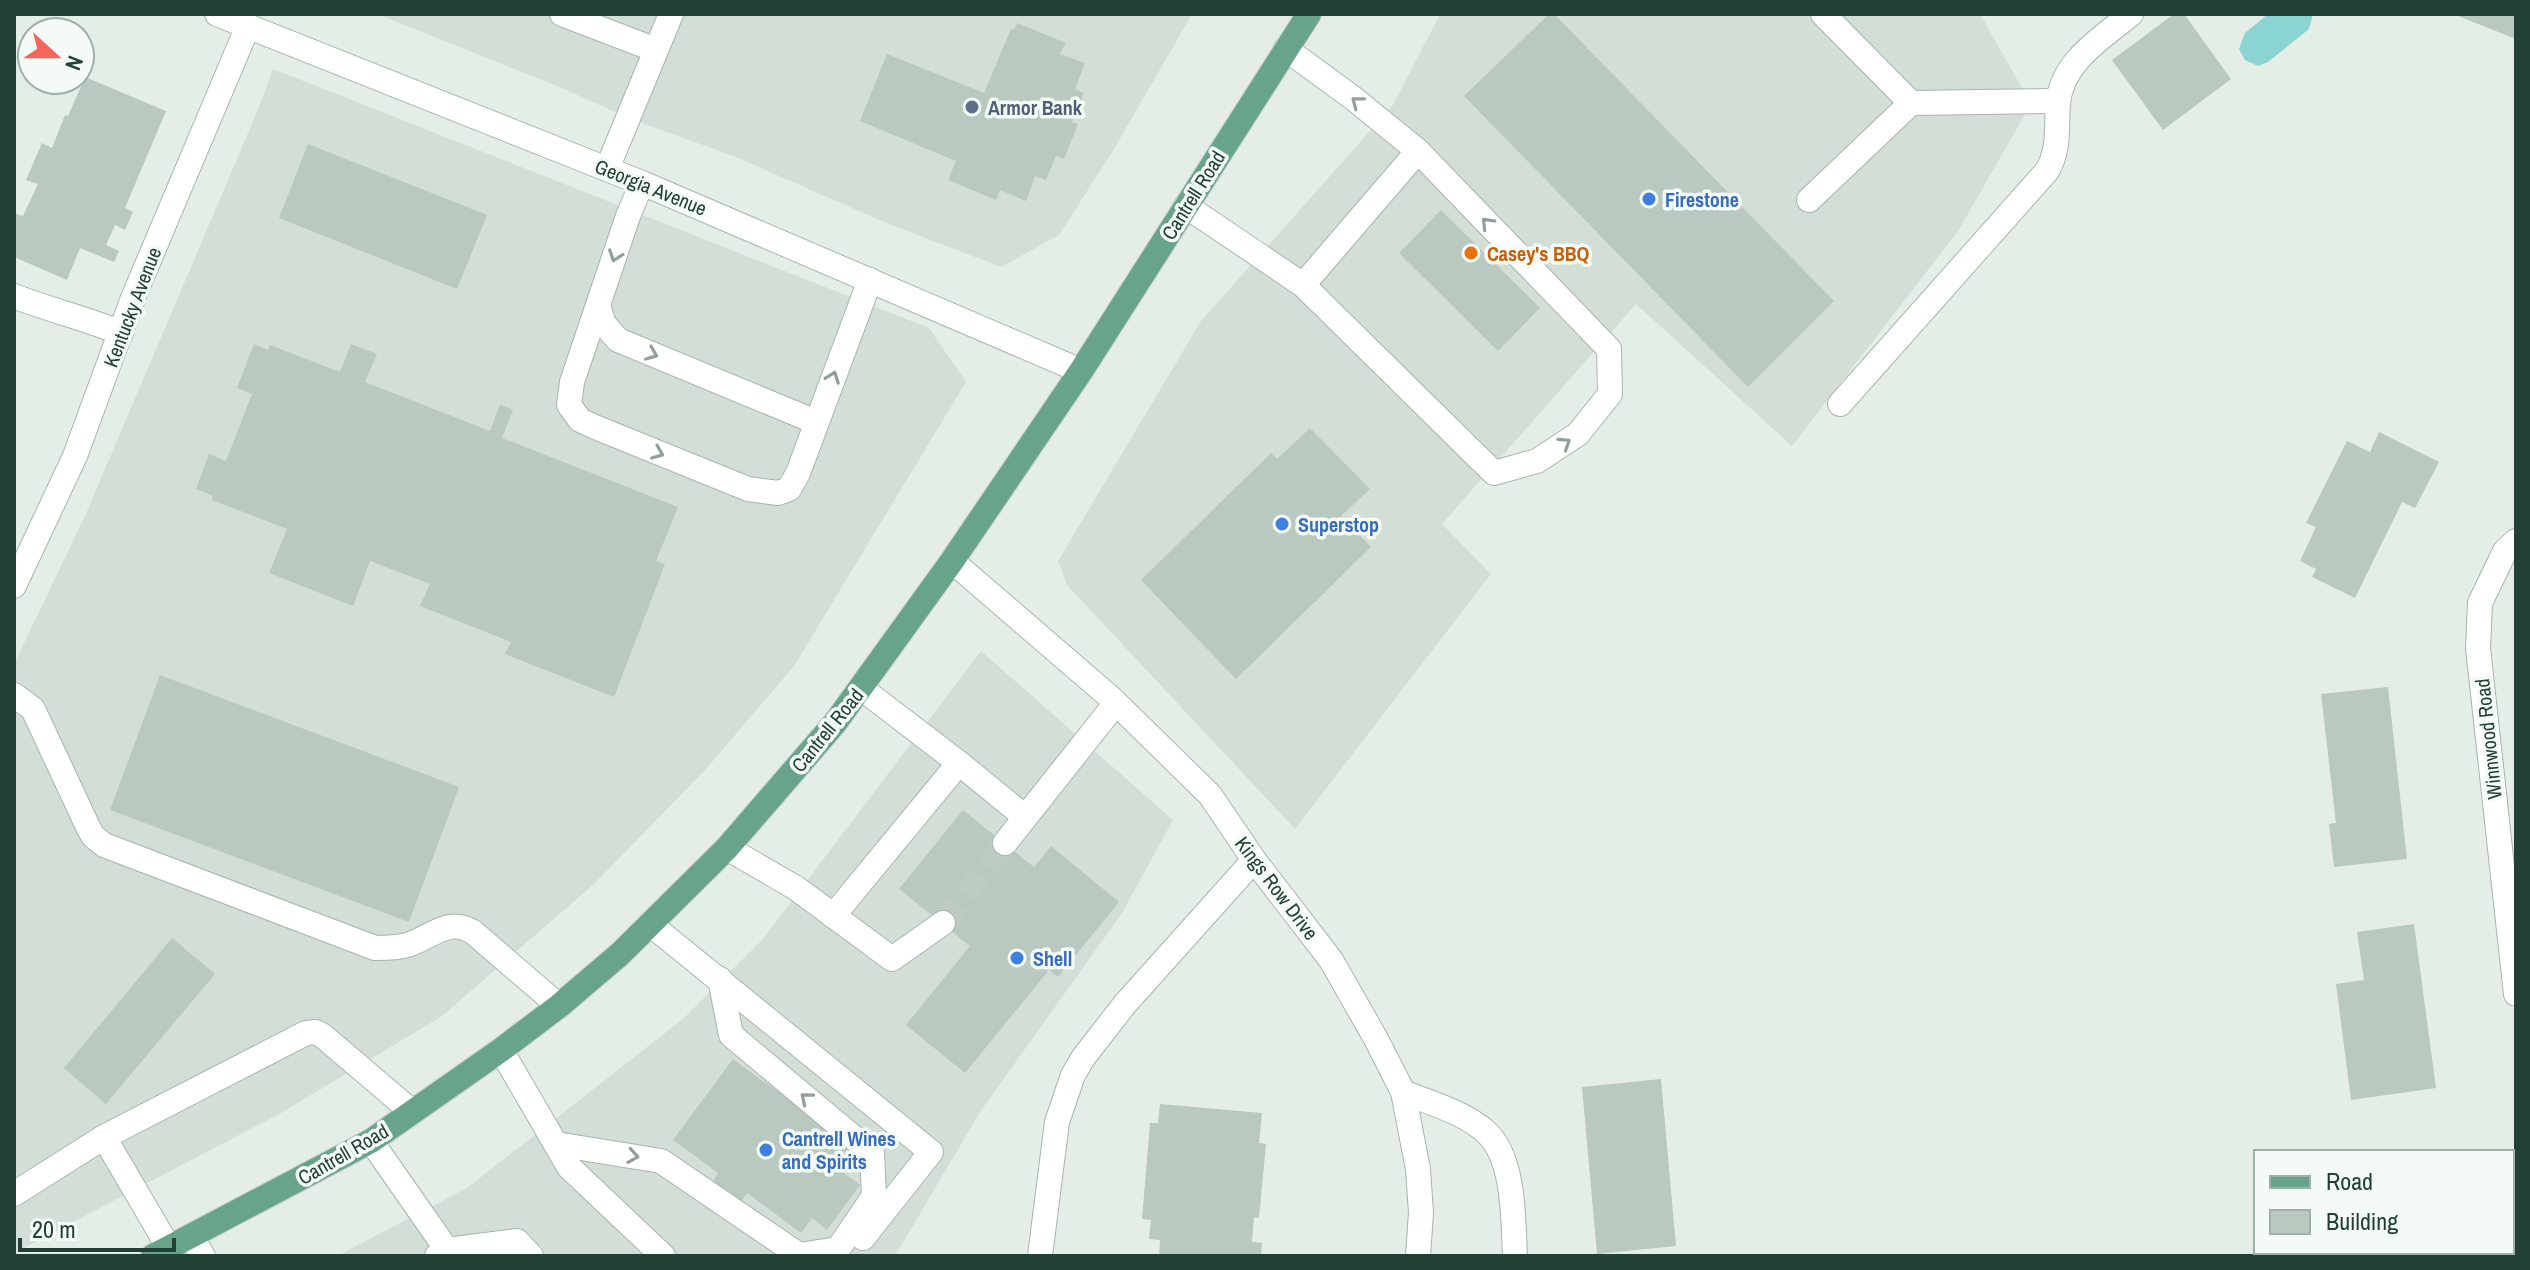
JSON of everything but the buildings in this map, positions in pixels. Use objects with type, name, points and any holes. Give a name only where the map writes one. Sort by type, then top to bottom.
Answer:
[{"type":"main road","name":"Cantrell Road","points":[[161,1252],[197,1246],[371,1141],[501,1050],[620,954],[727,848],[835,723],[952,561],[1081,371],[1286,49],[1303,16]]},
{"type":"street","name":"Georgia Avenue","points":[[217,14],[642,183],[1081,371]]},
{"type":"street","points":[[562,14],[656,50]]},
{"type":"street","points":[[607,169],[671,14]]},
{"type":"street","points":[[1823,14],[1911,103]]},
{"type":"street","points":[[1840,404],[2047,171],[2054,159],[2058,101],[2071,67],[2131,14]]},
{"type":"street","name":"Kentucky Avenue","points":[[14,586],[75,456],[133,298],[248,26]]},
{"type":"street","points":[[1186,206],[1303,285],[1494,473],[1537,461],[1578,434],[1610,394],[1609,349],[1418,151],[1286,49]]},
{"type":"street","points":[[1809,200],[1911,103],[2058,101]]},
{"type":"street","points":[[1303,285],[1418,151]]},
{"type":"street","points":[[642,183],[572,382],[569,405],[587,424],[748,489],[778,493],[789,489],[870,280]]},
{"type":"street","points":[[14,296],[85,318],[121,333]]},
{"type":"street","points":[[598,305],[604,324],[618,340],[816,422]]},
{"type":"street","name":"Winnwood Road","points":[[2516,541],[2505,551],[2480,603],[2478,648],[2516,994]]},
{"type":"street","name":"Kings Row Drive","points":[[952,561],[1116,703],[1210,795],[1254,860],[1331,960],[1403,1092],[1418,1169],[1421,1213],[1418,1256]]},
{"type":"street","points":[[861,688],[1025,817]]},
{"type":"street","points":[[14,695],[33,709],[88,827],[104,845],[375,948],[407,945],[449,926],[461,925],[559,1006]]},
{"type":"street","points":[[1005,843],[1116,703]]},
{"type":"street","points":[[833,916],[959,763]]},
{"type":"street","points":[[727,848],[796,888],[892,959],[943,923]]},
{"type":"street","points":[[1040,1256],[1057,1122],[1073,1075],[1125,1004],[1254,860]]},
{"type":"street","points":[[650,924],[931,1152],[850,1256]]},
{"type":"street","points":[[556,1144],[661,1161],[799,1255],[838,1249],[874,1196],[872,1153],[731,1035],[720,979]]},
{"type":"street","points":[[14,1194],[104,1137],[296,1037],[316,1032],[411,1111]]},
{"type":"street","points":[[501,1050],[569,1167],[663,1256]]},
{"type":"street","points":[[1403,1092],[1458,1115],[1486,1132],[1500,1151],[1511,1193],[1515,1256]]},
{"type":"street","points":[[104,1137],[161,1252]]},
{"type":"street","points":[[371,1141],[442,1253],[517,1241],[531,1256]]},
{"type":"shaded area","points":[[377,14],[1192,14],[1114,149],[1059,235],[1001,267]]},
{"type":"shaded area","points":[[1440,14],[1980,14],[2031,104],[1958,231],[1792,446],[1636,304],[1442,524],[1491,574],[1295,829],[1067,585],[1058,561],[1201,321],[1393,105]]},
{"type":"shaded area","points":[[273,69],[929,328],[966,382],[794,666],[706,769],[594,884],[442,1016],[281,1113],[14,1253],[14,664],[85,516]]},
{"type":"shaded area","points":[[981,651],[1173,820],[1122,913],[980,1112],[895,1256],[337,1256],[467,1188],[683,1019],[763,939]]},
{"type":"water","points":[[2268,14],[2313,14],[2309,29],[2268,62],[2258,66],[2245,60],[2239,49],[2245,33]]},
{"type":"tunnel","points":[[943,923],[1005,843]]},
{"type":"place","name":"Armor Bank","points":[[972,107]]},
{"type":"place","name":"Firestone","points":[[1649,199]]},
{"type":"place","name":"Casey's BBQ","points":[[1471,253]]},
{"type":"place","name":"Superstop","points":[[1282,524]]},
{"type":"place","name":"Shell","points":[[1017,958]]},
{"type":"place","name":"Cantrell Wines and Spirits","points":[[766,1150]]}]
